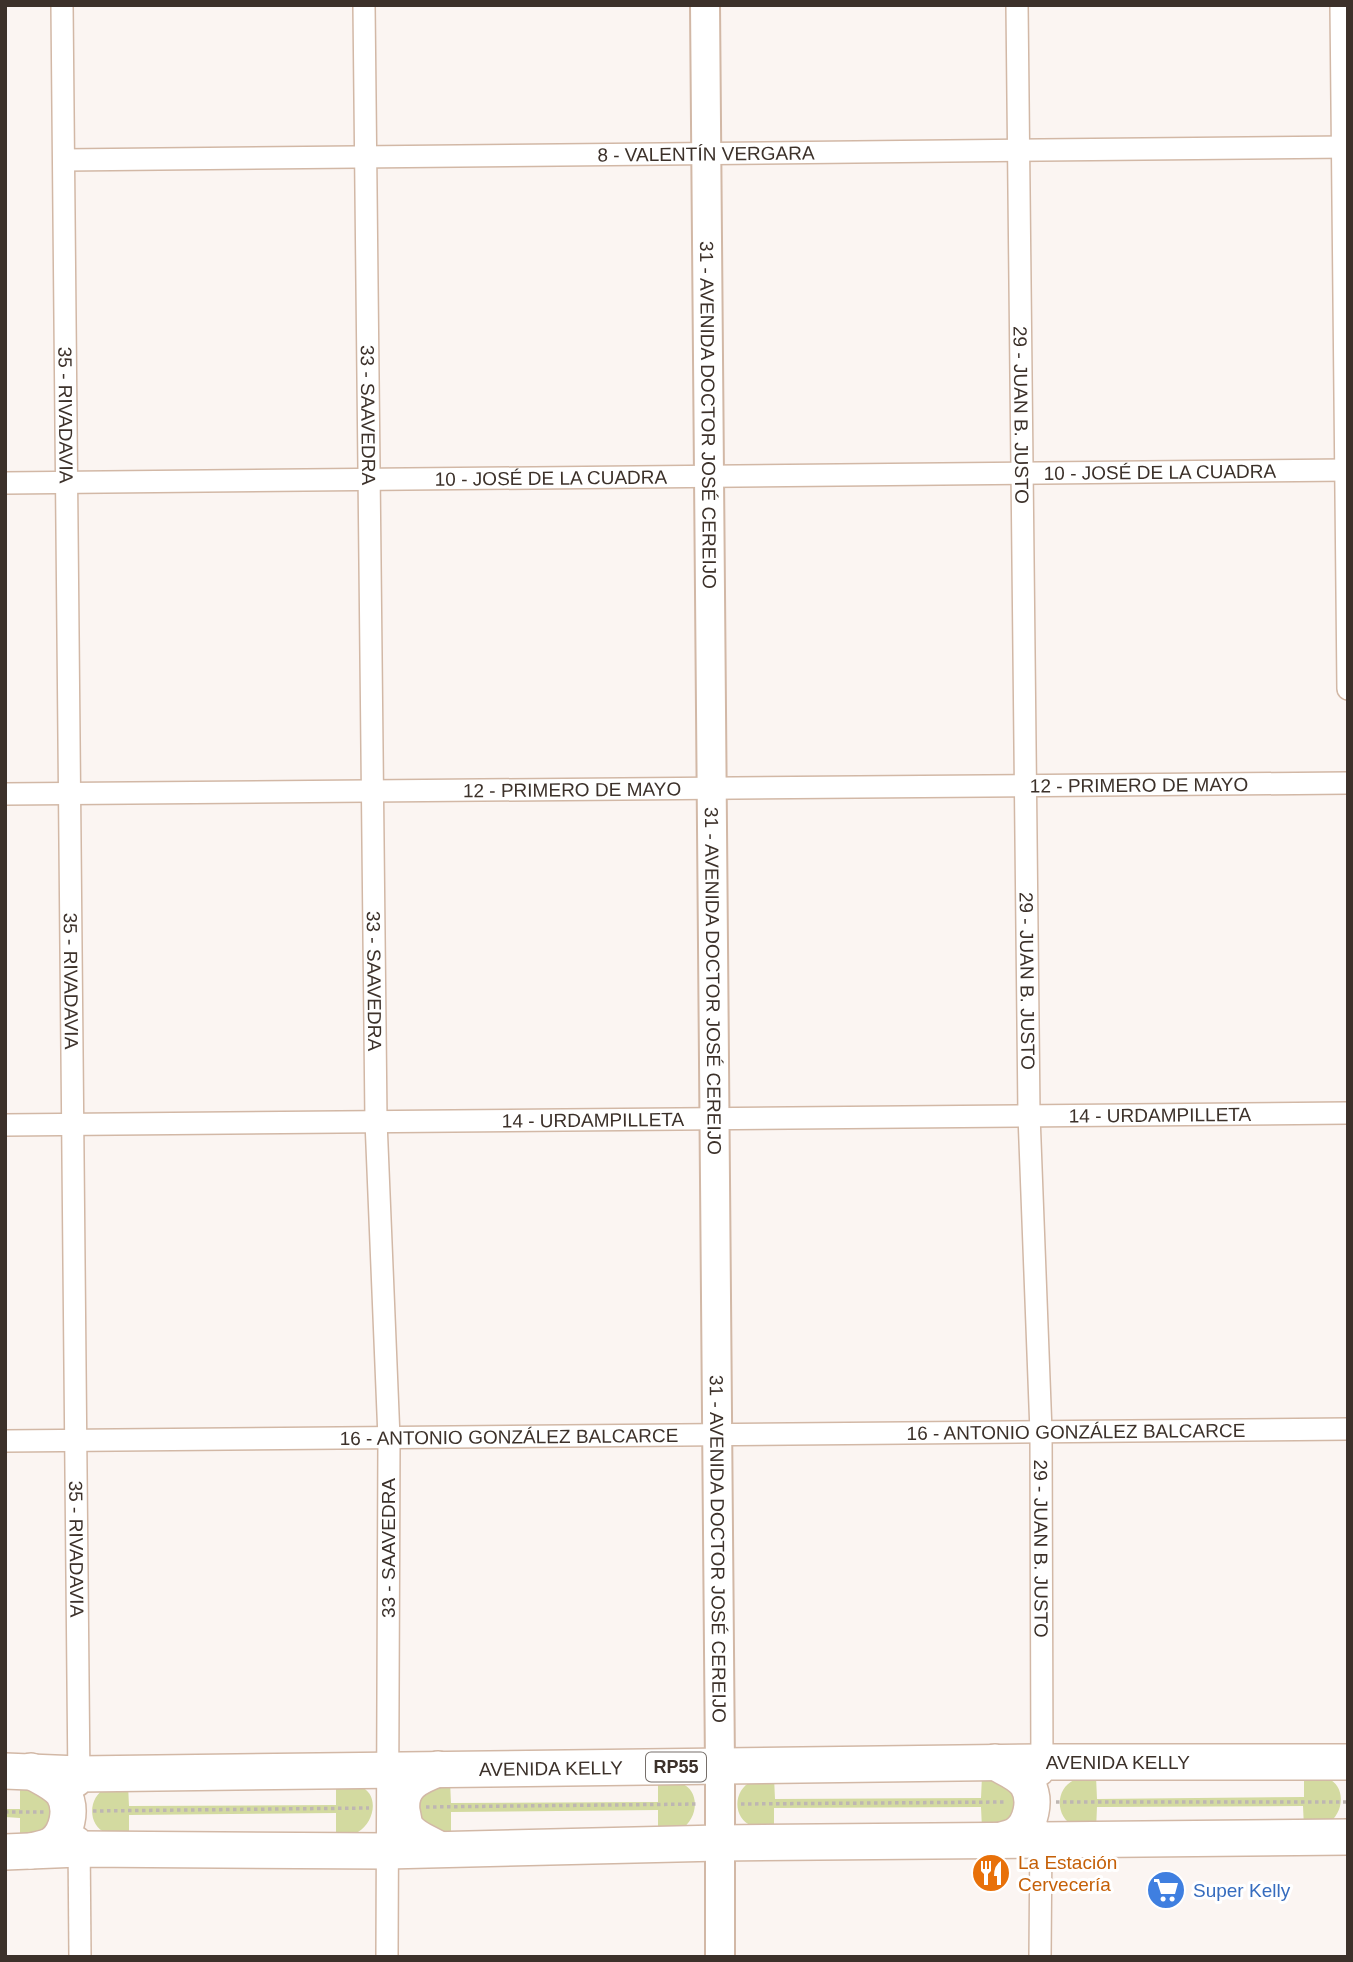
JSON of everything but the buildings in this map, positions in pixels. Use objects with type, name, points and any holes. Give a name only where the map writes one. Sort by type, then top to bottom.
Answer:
[{"type":"main road","name":"AVENIDA KELLY","points":[[18,1771],[79,1774],[995,1762],[1348,1762]]},
{"type":"main road","points":[[995,1762],[1028,1785],[1037,1802],[1030,1822],[1016,1835],[995,1842]]},
{"type":"main road","points":[[438,1769],[417,1776],[404,1790],[395,1807],[406,1827],[419,1839],[439,1849]]},
{"type":"main road","points":[[18,1771],[50,1782],[64,1794],[73,1812],[65,1831],[52,1844],[18,1851]]},
{"type":"main road","points":[[18,1851],[387,1851],[719,1843],[1348,1837]]},
{"type":"street","name":"35 - RIVADAVIA","points":[[62,5],[79,1774],[73,1812],[79,1849],[80,1957]]},
{"type":"street","name":"33 - SAAVEDRA","points":[[364,5],[376,1121],[389,1438],[388,1770],[395,1807],[387,1851],[387,1957]]},
{"type":"street","name":"31 - AVENIDA DOCTOR JOSÉ CEREIJO","points":[[705,5],[720,1957]]},
{"type":"street","name":"29 - JUAN B. JUSTO","points":[[1017,5],[1029,1115],[1041,1432],[1042,1762],[1037,1802],[1041,1841],[1040,1957]]},
{"type":"street","points":[[1341,5],[1345,146],[1348,688]]},
{"type":"street","name":"8 - VALENTÍN VERGARA","points":[[64,160],[1345,146]]},
{"type":"street","name":"10 - JOSÉ DE LA CUADRA","points":[[5,483],[1347,470]]},
{"type":"street","name":"12 - PRIMERO DE MAYO","points":[[5,794],[1348,783]]},
{"type":"street","name":"14 - URDAMPILLETA","points":[[5,1125],[1348,1112]]},
{"type":"street","name":"16 - ANTONIO GONZÁLEZ BALCARCE","points":[[5,1441],[1348,1429]]},
{"type":"path","points":[[5,1812],[719,1804],[1348,1802]]},
{"type":"green space","points":[[1304,1775],[1324,1777],[1338,1787],[1340,1807],[1327,1824],[1304,1828],[1303,1806],[1097,1807],[1096,1830],[1074,1826],[1068,1822],[1063,1816],[1060,1803],[1063,1790],[1068,1784],[1076,1779],[1096,1776],[1097,1799],[1304,1797]]},
{"type":"green space","points":[[982,1776],[1004,1779],[1020,1802],[1010,1821],[982,1829],[981,1807],[774,1808],[774,1831],[757,1828],[745,1822],[737,1804],[746,1785],[763,1778],[774,1777],[775,1799],[981,1798]]},
{"type":"green space","points":[[658,1779],[681,1783],[692,1792],[694,1812],[681,1829],[658,1833],[658,1810],[451,1812],[451,1834],[421,1825],[416,1799],[423,1789],[450,1781],[451,1803],[658,1802]]},
{"type":"green space","points":[[336,1782],[359,1786],[366,1790],[372,1801],[373,1808],[368,1822],[358,1832],[345,1836],[336,1836],[336,1813],[129,1815],[129,1837],[106,1833],[100,1829],[95,1824],[92,1811],[100,1792],[117,1785],[128,1784],[129,1806],[336,1805]]},
{"type":"green space","points":[[20,1786],[31,1786],[56,1804],[48,1831],[20,1840],[20,1818],[5,1817],[5,1809],[20,1809]]},
{"type":"place","name":"La Estación Cervecería","points":[[991,1873]]},
{"type":"place","name":"Super Kelly","points":[[1166,1890]]}]
